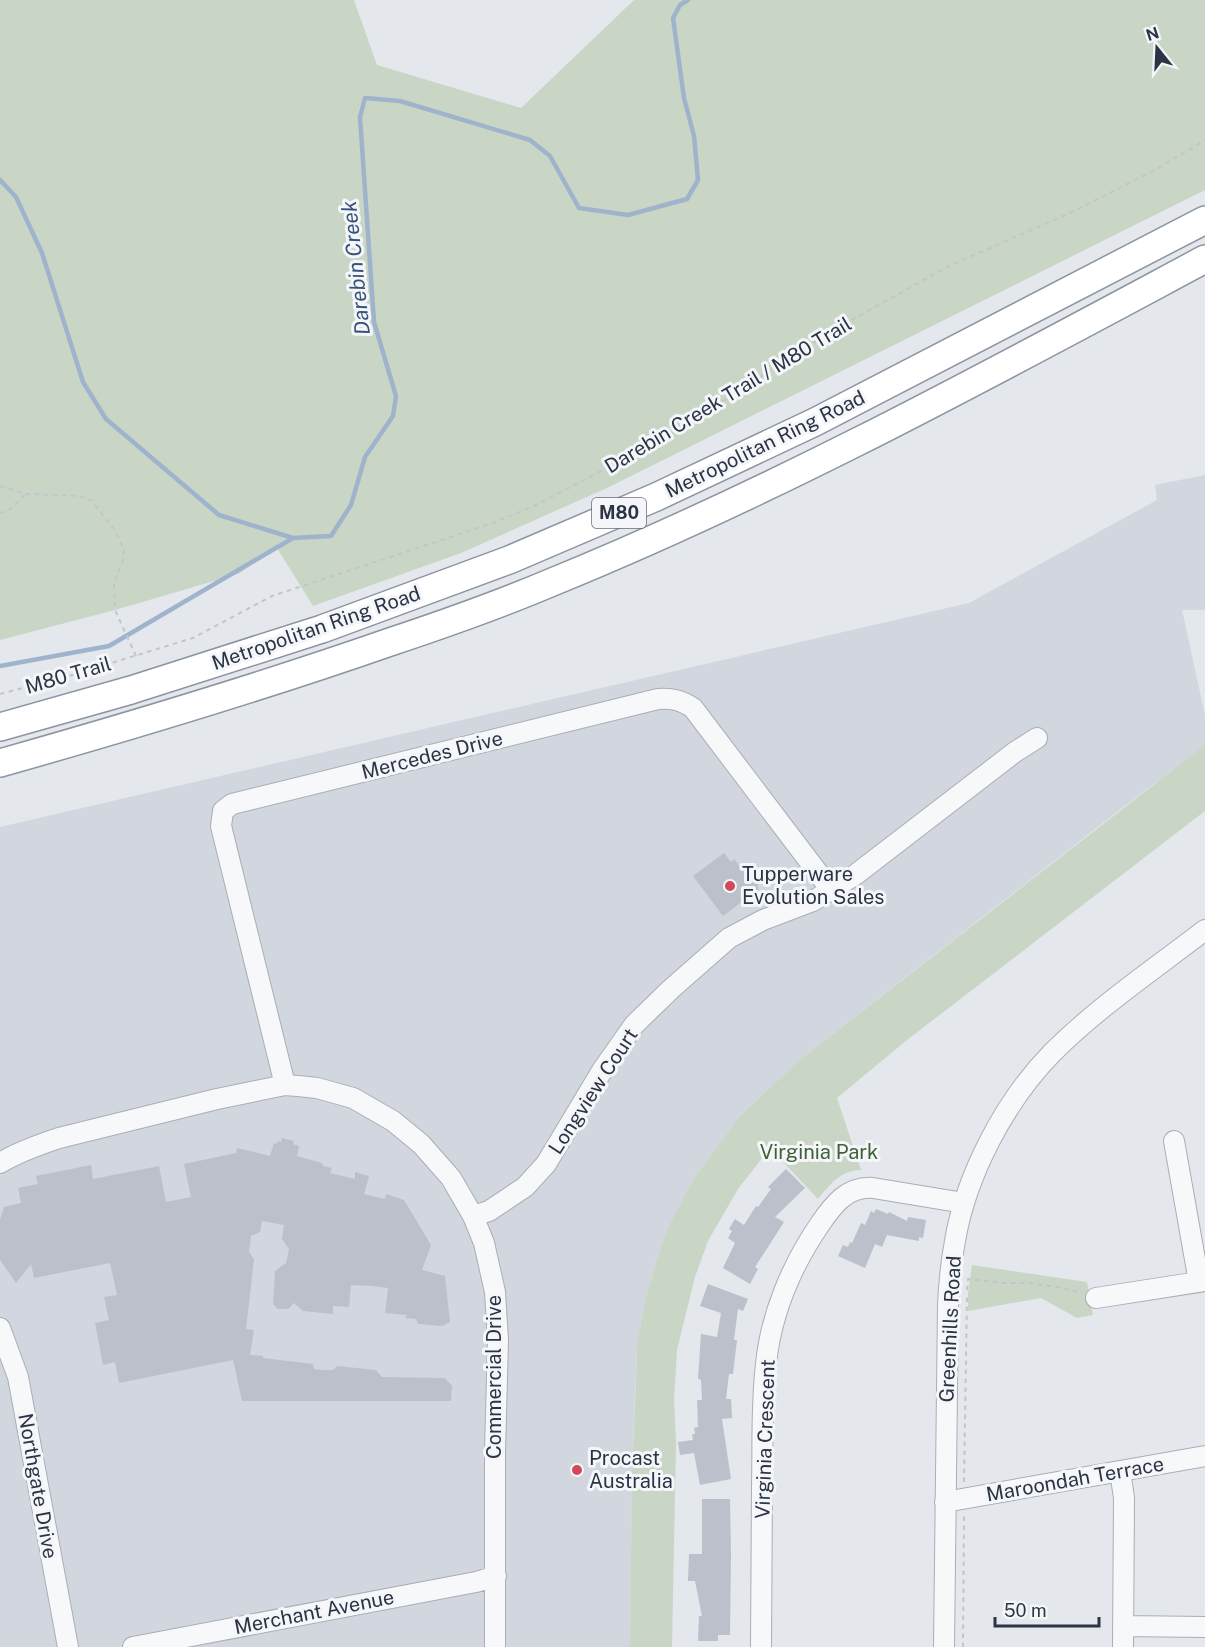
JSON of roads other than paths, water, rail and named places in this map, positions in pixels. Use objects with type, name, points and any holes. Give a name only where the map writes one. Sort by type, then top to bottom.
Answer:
[{"type":"highway","name":"Metropolitan Ring Road","points":[[0,727],[131,690],[322,629],[509,560],[656,496],[815,422],[1205,220]]},
{"type":"highway","name":"Metropolitan Ring Road","points":[[0,763],[146,722],[300,673],[469,615],[549,584],[653,540],[773,484],[1029,353],[1205,259]]},
{"type":"street","name":"Mercedes Drive","points":[[285,1085],[221,826],[223,811],[232,804],[658,699],[670,698],[682,700],[693,708],[831,890]]},
{"type":"street","name":"Longview Court","points":[[473,1216],[489,1211],[525,1187],[546,1164],[603,1069],[634,1025],[729,938],[763,920],[813,901],[855,875],[1015,752],[1037,738]]},
{"type":"street","name":"Greenhills Road","points":[[944,1647],[955,1500],[947,1368],[950,1275],[964,1203],[981,1160],[1005,1116],[1024,1087],[1051,1055],[1082,1026],[1205,930]]},
{"type":"street","name":"Commercial Drive","points":[[0,1163],[34,1146],[59,1138],[217,1098],[285,1085],[317,1088],[353,1098],[393,1121],[421,1144],[451,1178],[473,1216],[484,1243],[495,1292],[498,1340],[495,1451],[495,1647]]},
{"type":"street","points":[[1096,1298],[1202,1281],[1174,1141]]},
{"type":"street","name":"Virginia Crescent","points":[[761,1647],[763,1406],[766,1362],[774,1323],[793,1272],[812,1236],[833,1206],[842,1196],[858,1188],[873,1188],[964,1203]]},
{"type":"street","name":"Northgate Drive","points":[[0,1328],[18,1377],[68,1647]]},
{"type":"street","name":"Maroondah Terrace","points":[[955,1500],[1205,1456]]},
{"type":"street","points":[[1120,1471],[1124,1498],[1123,1647]]},
{"type":"street","name":"Merchant Avenue","points":[[133,1647],[476,1582],[496,1576]]},
{"type":"street","points":[[1124,1626],[1205,1627]]},
{"type":"waterway","name":"Darebin Creek","points":[[0,180],[16,197],[42,253],[83,382],[106,419],[219,515],[293,538],[331,536],[351,505],[365,457],[393,416],[396,396],[374,322],[360,117],[365,98],[400,101],[530,140],[550,156],[579,208],[628,215],[687,199],[698,180],[694,136],[684,98],[673,18],[680,5],[688,0]]},
{"type":"waterway","points":[[0,666],[109,646],[293,538]]},
{"type":"place","name":"Tupperware Evolution Sales","points":[[730,886]]},
{"type":"place","name":"Procast Australia","points":[[577,1470]]},
{"type":"park label","name":"Virginia Park","points":[[819,1152]]}]
